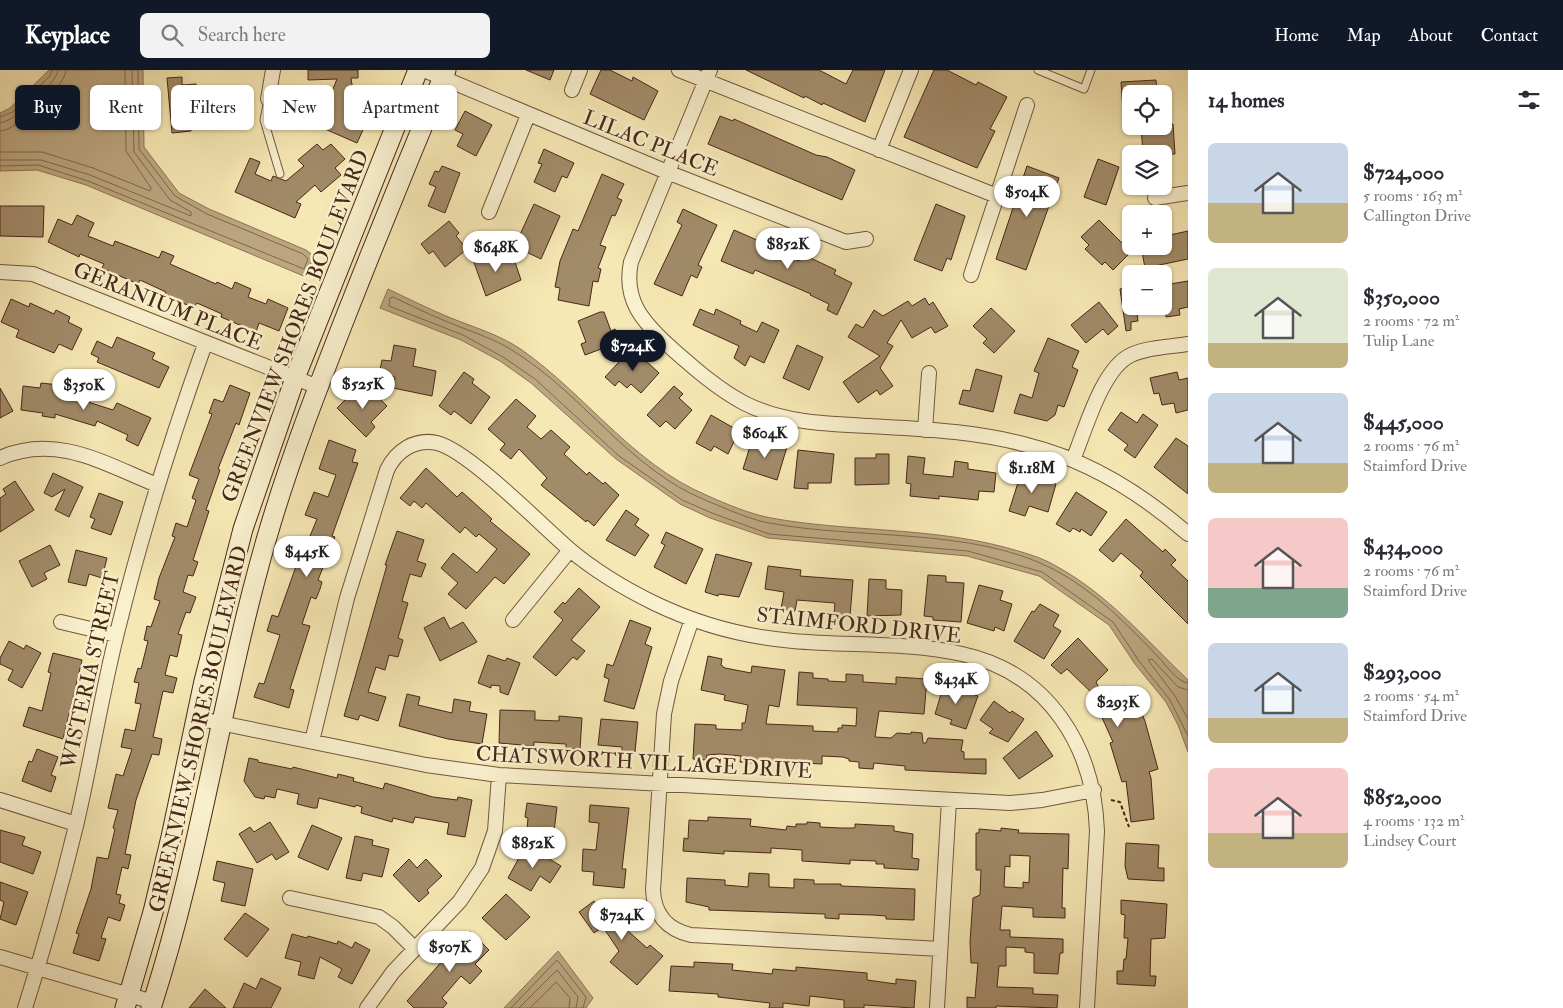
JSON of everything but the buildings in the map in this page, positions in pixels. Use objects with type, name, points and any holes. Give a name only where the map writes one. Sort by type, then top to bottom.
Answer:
[{"type":"street","points":[[270,85],[272,70]]},
{"type":"street","name":"GREENVIEW SHORES BOULEVARD","points":[[127,1002],[169,846],[222,605],[243,529],[295,378],[418,70]]},
{"type":"street","name":"LILAC PLACE","points":[[424,70],[444,74],[528,115],[846,242],[866,239]]},
{"type":"street","points":[[572,90],[580,70]]},
{"type":"street","points":[[678,70],[708,75],[879,150],[997,196]]},
{"type":"street","points":[[879,150],[911,70]]},
{"type":"street","name":"GREENVIEW SHORES BOULEVARD","points":[[152,1005],[196,842],[220,722],[246,610],[291,460],[318,387],[444,74]]},
{"type":"street","points":[[708,75],[633,254],[629,270],[630,296],[636,311],[646,325],[722,390],[760,410],[794,420],[813,423],[925,430],[997,437],[1028,445],[1073,460],[1105,475],[1140,496],[1188,534]]},
{"type":"street","points":[[971,275],[1027,105]]},
{"type":"street","points":[[489,212],[528,115]]},
{"type":"street","points":[[1155,198],[1188,193]]},
{"type":"street","name":"GERANIUM PLACE","points":[[0,272],[33,274],[205,344],[318,387]]},
{"type":"street","name":"WISTERIA STREET","points":[[25,1008],[38,969],[76,824],[116,635],[157,486],[205,344]]},
{"type":"street","points":[[1073,460],[1105,382],[1115,367],[1138,352],[1188,344]]},
{"type":"street","points":[[925,430],[928,373]]},
{"type":"street","name":"STAIMFORD DRIVE","points":[[312,741],[329,664],[364,539],[387,470],[400,451],[423,442],[446,446],[483,473],[570,550],[626,588],[692,619],[758,636],[791,641],[950,651],[989,662],[1025,682],[1060,717],[1081,752],[1094,790],[1097,832],[1087,1008]]},
{"type":"street","points":[[0,458],[27,449],[60,448],[75,452],[157,486]]},
{"type":"street","points":[[513,620],[570,550]]},
{"type":"street","points":[[692,619],[666,698],[659,784],[654,898],[663,920],[676,930],[691,935],[940,949]]},
{"type":"street","points":[[61,622],[116,635]]},
{"type":"street","name":"CHATSWORTH VILLAGE DRIVE","points":[[196,718],[426,765],[500,775],[1026,803],[1094,790]]},
{"type":"street","points":[[367,1008],[393,972],[460,901],[482,868],[495,831],[500,775]]},
{"type":"street","points":[[0,800],[76,824]]},
{"type":"street","points":[[937,1008],[949,800]]},
{"type":"street","points":[[290,898],[379,917],[393,927],[414,948]]},
{"type":"street","points":[[0,957],[127,1002],[152,1005]]},
{"type":"lane","points":[[1038,70],[1084,89],[1091,70]]},
{"type":"lane","points":[[267,130],[280,174]]},
{"type":"path","points":[[1111,800],[1120,802],[1123,805],[1122,811],[1129,827]]},
{"type":"water","points":[[49,70],[143,70],[143,85],[90,85],[90,130],[144,130],[144,147],[179,193],[209,209],[306,250],[315,257],[306,277],[86,185],[37,170],[0,171],[0,113],[15,103],[15,130],[80,130],[80,85],[34,85]]},
{"type":"water","points":[[388,289],[513,344],[545,368],[655,466],[680,482],[722,502],[771,518],[829,526],[946,536],[975,541],[1024,553],[1056,566],[1093,590],[1110,604],[1188,680],[1188,752],[1178,725],[1166,702],[1135,664],[1109,625],[1039,576],[967,556],[768,538],[710,518],[680,504],[616,459],[531,383],[500,361],[461,340],[380,308]]},
{"type":"water","points":[[558,951],[593,998],[586,1008],[504,1008]]}]
